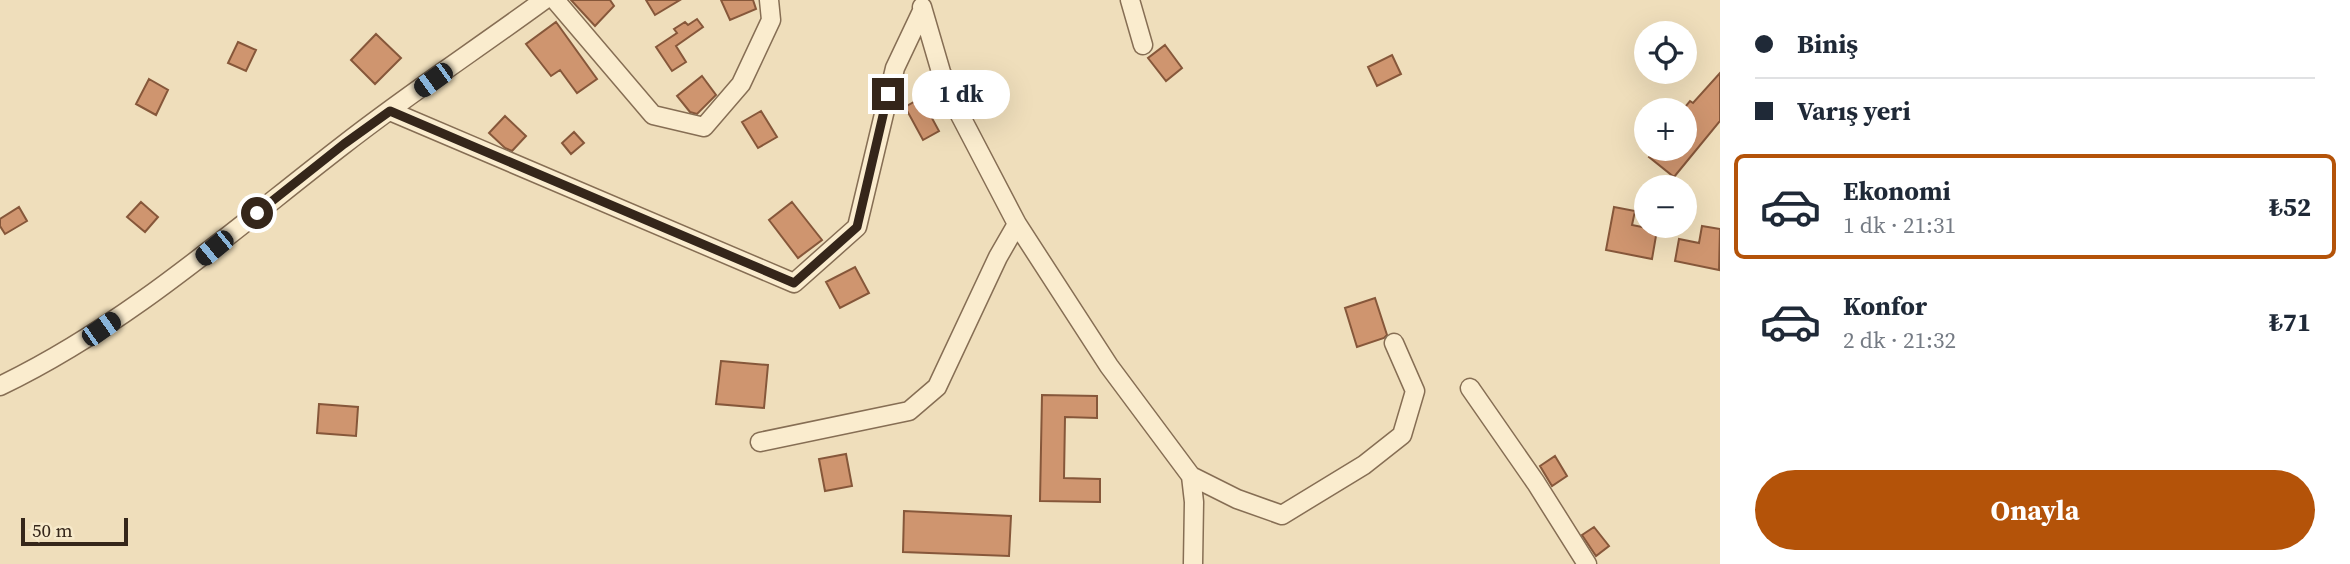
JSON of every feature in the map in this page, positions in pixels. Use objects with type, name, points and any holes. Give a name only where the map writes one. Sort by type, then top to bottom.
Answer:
[{"type":"street","points":[[0,386],[101,329],[170,281],[344,144],[544,0]]},
{"type":"street","points":[[555,0],[653,115],[704,127],[740,83],[771,20],[769,0]]},
{"type":"street","points":[[1130,0],[1143,45]]},
{"type":"street","points":[[390,111],[794,283],[857,227],[895,68],[922,6]]},
{"type":"street","points":[[922,6],[941,72],[959,113],[1017,224],[1109,366],[1191,476],[1237,499],[1282,515],[1364,465],[1402,435],[1415,391],[1394,343]]},
{"type":"street","points":[[760,442],[909,411],[937,387],[998,257],[1017,224]]},
{"type":"street","points":[[1470,388],[1536,482],[1587,564]]},
{"type":"street","points":[[1191,476],[1194,502],[1193,564]]},
{"type":"building","points":[[571,0],[610,0],[614,6],[595,26]]},
{"type":"building","points":[[646,0],[680,0],[655,15]]},
{"type":"building","points":[[721,0],[753,0],[756,9],[730,20]]},
{"type":"building","points":[[697,19],[703,27],[676,46],[686,62],[672,71],[656,47],[677,33],[674,29]]},
{"type":"building","points":[[556,22],[597,79],[577,93],[560,70],[551,76],[526,44]]},
{"type":"building","points":[[376,34],[401,58],[375,84],[351,60]]},
{"type":"building","points":[[238,42],[256,50],[246,71],[228,63]]},
{"type":"building","points":[[1165,45],[1182,68],[1166,81],[1148,58]]},
{"type":"building","points":[[1392,55],[1401,74],[1377,86],[1368,67]]},
{"type":"building","points":[[1720,73],[1720,121],[1697,149],[1697,99]]},
{"type":"building","points":[[702,76],[716,95],[697,114],[690,112],[677,96]]},
{"type":"building","points":[[149,79],[168,90],[156,115],[136,104]]},
{"type":"building","points":[[921,98],[939,131],[923,140],[905,107]]},
{"type":"building","points":[[761,111],[777,137],[758,148],[742,122]]},
{"type":"building","points":[[505,116],[526,136],[512,151],[489,133]]},
{"type":"building","points":[[574,132],[584,143],[571,154],[562,143]]},
{"type":"building","points":[[1654,161],[1687,161],[1676,175],[1672,175]]},
{"type":"building","points":[[141,202],[158,217],[145,232],[127,217]]},
{"type":"building","points":[[792,202],[822,240],[798,258],[769,220]]},
{"type":"building","points":[[19,207],[27,221],[5,234],[0,226],[0,219]]},
{"type":"building","points":[[1614,207],[1634,211],[1634,238],[1656,238],[1652,259],[1606,250]]},
{"type":"building","points":[[1702,226],[1720,229],[1719,270],[1675,261],[1679,239],[1699,243]]},
{"type":"building","points":[[855,267],[869,293],[840,308],[826,282]]},
{"type":"building","points":[[1375,298],[1387,335],[1357,347],[1345,308]]},
{"type":"building","points":[[721,361],[768,365],[764,408],[716,404]]},
{"type":"building","points":[[1042,395],[1097,396],[1097,418],[1065,417],[1064,478],[1100,479],[1100,502],[1040,501]]},
{"type":"building","points":[[319,404],[358,407],[356,436],[317,433]]},
{"type":"building","points":[[846,454],[852,486],[825,491],[819,459]]},
{"type":"building","points":[[1555,456],[1567,476],[1552,486],[1540,466]]},
{"type":"building","points":[[904,511],[1011,516],[1009,556],[903,552]]},
{"type":"building","points":[[1594,527],[1609,546],[1596,556],[1582,535]]},
{"type":"route","points":[[257,213],[390,111],[794,283],[857,227],[888,94]]}]
